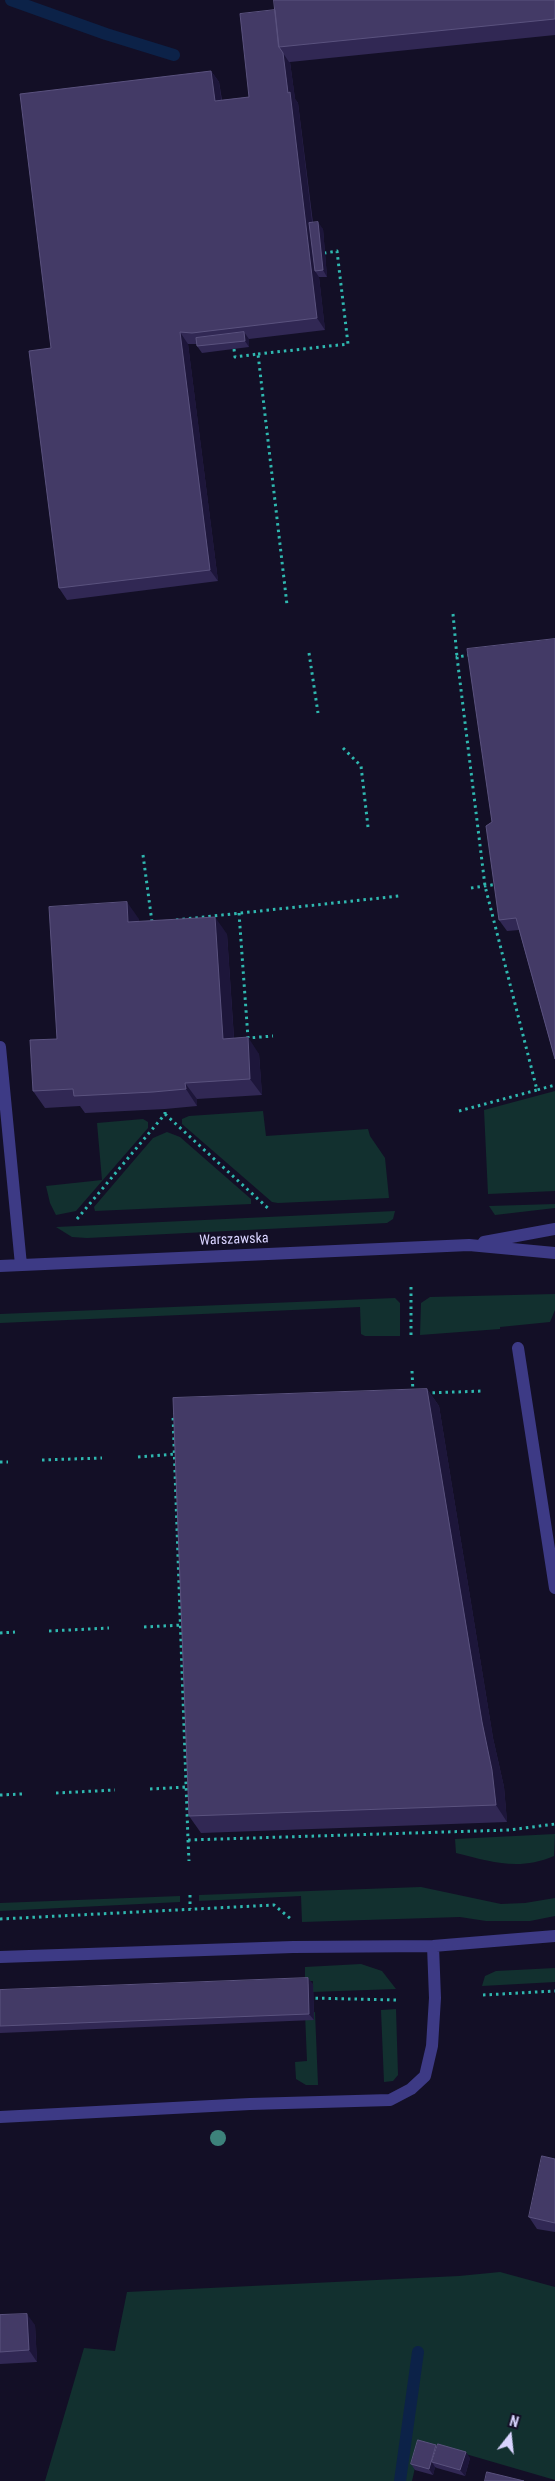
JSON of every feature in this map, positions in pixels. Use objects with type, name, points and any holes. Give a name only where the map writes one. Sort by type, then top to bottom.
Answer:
[{"type":"street","points":[[0,1047],[21,1264]]},
{"type":"street","name":"Warszawska","points":[[469,1245],[555,1229]]},
{"type":"street","name":"Warszawska","points":[[0,1266],[469,1245],[555,1253]]},
{"type":"street","points":[[518,1348],[555,1588]]},
{"type":"street","points":[[0,1957],[293,1947],[433,1946],[555,1936]]},
{"type":"street","points":[[0,2117],[250,2104],[390,2100],[411,2089],[425,2076],[432,2046],[434,1998],[433,1946]]},
{"type":"path","points":[[234,349],[235,358],[348,344],[338,251],[325,253]]},
{"type":"path","points":[[258,354],[287,605]]},
{"type":"path","points":[[453,614],[485,886],[537,1090]]},
{"type":"path","points":[[308,653],[318,713]]},
{"type":"path","points":[[458,657],[477,654]]},
{"type":"path","points":[[343,748],[361,766],[368,827]]},
{"type":"path","points":[[143,855],[154,930]]},
{"type":"path","points":[[471,888],[501,884]]},
{"type":"path","points":[[172,920],[399,896]]},
{"type":"path","points":[[239,913],[248,1038],[273,1036]]},
{"type":"path","points":[[152,922],[162,921]]},
{"type":"path","points":[[459,1111],[555,1085]]},
{"type":"path","points":[[164,1100],[165,1114],[270,1210]]},
{"type":"path","points":[[78,1219],[165,1114]]},
{"type":"path","points":[[411,1284],[411,1335]]},
{"type":"path","points":[[412,1371],[412,1394]]},
{"type":"path","points":[[403,1394],[484,1391]]},
{"type":"path","points":[[180,1409],[173,1414],[189,1861]]},
{"type":"path","points":[[138,1456],[175,1454]]},
{"type":"path","points":[[42,1460],[102,1458]]},
{"type":"path","points":[[0,1462],[8,1462]]},
{"type":"path","points":[[144,1627],[182,1625]]},
{"type":"path","points":[[49,1631],[109,1628]]},
{"type":"path","points":[[0,1633],[15,1632]]},
{"type":"path","points":[[150,1789],[187,1787]]},
{"type":"path","points":[[56,1792],[115,1790]]},
{"type":"path","points":[[0,1795],[22,1794]]},
{"type":"path","points":[[188,1840],[509,1830],[555,1824]]},
{"type":"path","points":[[190,1895],[190,1908]]},
{"type":"path","points":[[0,1919],[274,1904],[292,1920]]},
{"type":"path","points":[[483,1995],[555,1991]]},
{"type":"path","points":[[307,1997],[313,2000],[397,2000]]},
{"type":"green space","points":[[555,1091],[555,1191],[488,1194],[484,1110]]},
{"type":"green space","points":[[263,1111],[266,1136],[368,1129],[370,1136],[385,1158],[389,1198],[272,1202],[182,1124],[182,1119],[189,1116]]},
{"type":"green space","points":[[143,1119],[148,1122],[148,1128],[76,1211],[56,1215],[50,1203],[46,1186],[102,1180],[97,1123]]},
{"type":"green space","points":[[167,1132],[180,1137],[251,1199],[251,1204],[95,1211],[94,1207],[153,1138]]},
{"type":"green space","points":[[555,1204],[555,1208],[495,1215],[489,1206]]},
{"type":"green space","points":[[395,1211],[393,1219],[387,1223],[87,1238],[72,1237],[56,1227]]},
{"type":"green space","points":[[555,1294],[555,1310],[550,1322],[500,1327],[500,1329],[420,1335],[421,1303],[430,1297]]},
{"type":"green space","points":[[395,1298],[400,1303],[400,1336],[365,1336],[361,1334],[360,1307],[0,1323],[0,1314]]},
{"type":"green space","points":[[555,1834],[554,1856],[541,1861],[505,1864],[456,1853],[455,1839]]},
{"type":"green space","points":[[421,1887],[501,1904],[525,1903],[555,1898],[555,1916],[530,1921],[486,1921],[460,1917],[302,1922],[301,1896],[199,1901],[199,1895]]},
{"type":"green space","points":[[180,1896],[180,1902],[0,1911],[0,1903]]},
{"type":"green space","points":[[361,1964],[382,1971],[396,1989],[312,1992],[313,1981],[305,1981],[305,1967]]},
{"type":"green space","points":[[555,1968],[555,1982],[482,1986],[485,1976],[496,1971]]},
{"type":"green space","points":[[396,2009],[398,2075],[393,2081],[384,2082],[381,2010]]},
{"type":"green space","points":[[315,2012],[318,2085],[306,2085],[296,2079],[295,2062],[307,2061],[305,2013]]},
{"type":"green space","points":[[500,2272],[555,2287],[555,2480],[421,2441],[412,2481],[45,2481],[84,2348],[115,2351],[127,2292],[459,2276]]},
{"type":"building","points":[[274,0],[555,0],[555,19],[279,47]]},
{"type":"building","points":[[275,10],[279,47],[283,53],[288,93],[290,92],[317,318],[192,333],[180,332],[210,570],[59,588],[29,351],[51,348],[20,94],[211,71],[215,101],[249,97],[240,14]]},
{"type":"building","points":[[318,222],[323,270],[315,271],[309,223]]},
{"type":"building","points":[[244,332],[245,341],[197,346],[196,338]]},
{"type":"building","points":[[555,639],[555,1059],[516,918],[499,920],[486,826],[492,822],[467,649]]},
{"type":"building","points":[[127,902],[128,922],[215,917],[223,1039],[248,1037],[250,1079],[185,1083],[186,1089],[153,1092],[74,1096],[73,1089],[33,1091],[30,1040],[57,1039],[49,907]]},
{"type":"building","points":[[427,1389],[482,1722],[492,1770],[496,1805],[189,1816],[173,1398]]},
{"type":"building","points":[[308,1978],[309,2014],[0,2026],[0,1990]]},
{"type":"building","points":[[542,2156],[555,2159],[555,2223],[529,2217]]},
{"type":"building","points":[[27,2314],[29,2350],[0,2352],[0,2315]]},
{"type":"building","points":[[418,2440],[436,2445],[429,2469],[411,2464]]},
{"type":"building","points":[[438,2444],[466,2452],[460,2470],[432,2462]]},
{"type":"building","points":[[487,2472],[524,2481],[485,2481]]},
{"type":"waterway","points":[[11,0],[106,34],[174,55]]},
{"type":"waterway","points":[[400,2481],[418,2352]]}]
